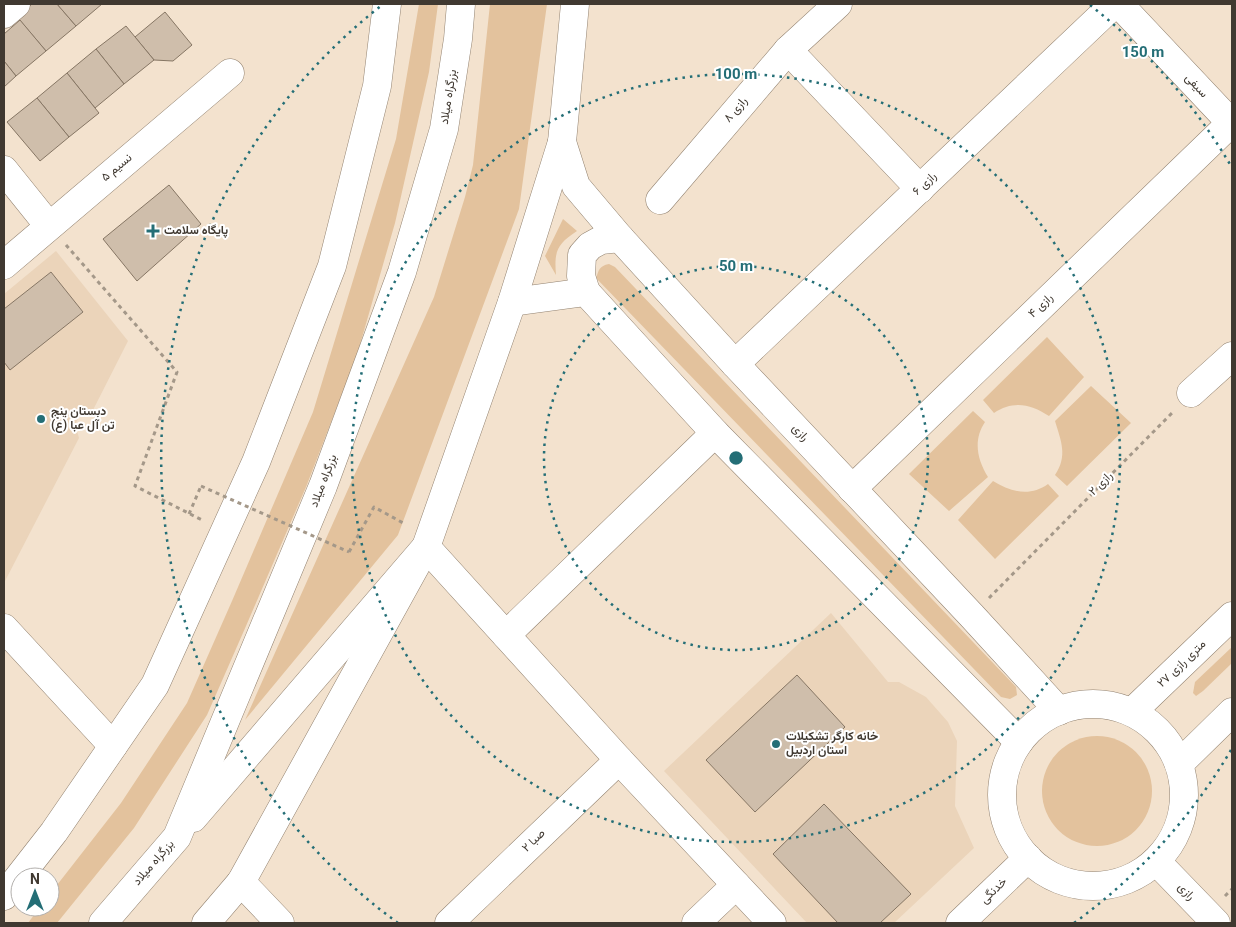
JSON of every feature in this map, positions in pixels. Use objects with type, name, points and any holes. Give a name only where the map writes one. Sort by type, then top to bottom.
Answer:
[{"type":"main road","points":[[4,14],[16,4]]},
{"type":"main road","points":[[4,896],[54,832],[156,685],[256,462],[332,266],[378,86],[387,4]]},
{"type":"main road","name":"بزرگراه میلاد","points":[[102,923],[177,837],[323,486],[402,272],[444,130],[458,39],[461,4]]},
{"type":"main road","points":[[206,923],[241,882],[428,542],[512,302],[562,142],[575,4]]},
{"type":"main road","name":"رازی ۸","points":[[660,200],[788,50],[838,4]]},
{"type":"main road","name":"رازی ۶","points":[[735,364],[1114,4]]},
{"type":"main road","name":"سیفی","points":[[1119,4],[1232,123]]},
{"type":"main road","points":[[788,50],[920,189]]},
{"type":"main road","name":"نسیم ۵","points":[[4,265],[230,73]]},
{"type":"main road","name":"رازی ۴","points":[[852,489],[1232,123]]},
{"type":"main road","name":"رازی","points":[[562,142],[576,186],[620,238],[735,364],[1059,710]]},
{"type":"main road","points":[[4,170],[49,226]]},
{"type":"main road","points":[[620,238],[602,240],[590,246],[582,256],[581,276],[586,292],[715,432],[1019,742]]},
{"type":"main road","points":[[512,302],[586,292]]},
{"type":"main road","points":[[1190,393],[1232,356]]},
{"type":"main road","points":[[506,635],[715,432]]},
{"type":"main road","points":[[177,837],[428,542]]},
{"type":"main road","points":[[428,542],[506,635],[619,760],[772,923]]},
{"type":"main road","name":"۲۷ متری رازی","points":[[1132,712],[1232,616]]},
{"type":"main road","points":[[4,628],[113,746]]},
{"type":"main road","points":[[1091,704],[1108,705],[1132,712],[1152,725],[1168,743],[1180,764],[1185,790],[1182,816],[1172,840],[1156,861],[1133,877],[1106,885],[1077,884],[1050,875],[1028,858],[1010,832],[1002,802],[1005,770],[1019,742],[1036,723],[1059,710],[1091,704]]},
{"type":"main road","points":[[1180,764],[1232,712]]},
{"type":"main road","name":"صبا ۲","points":[[449,923],[619,760]]},
{"type":"main road","name":"خدنگی","points":[[960,923],[1028,858]]},
{"type":"main road","name":"رازی","points":[[1156,861],[1216,923]]},
{"type":"main road","points":[[241,882],[280,923]]},
{"type":"main road","points":[[696,923],[736,885]]},
{"type":"path","points":[[49,226],[177,372],[135,486],[225,532]]},
{"type":"path","name":"رازی ۲","points":[[972,616],[1190,393]]},
{"type":"path","points":[[189,514],[201,486],[349,552],[374,508],[428,542]]},
{"type":"shaded area","points":[[419,4],[438,4],[429,72],[395,223],[357,355],[306,487],[207,715],[134,828],[57,923],[28,923],[32,917],[60,917],[60,881],[121,803],[187,703],[313,412],[396,139]]},
{"type":"shaded area","points":[[490,4],[547,4],[519,209],[398,535],[245,720],[434,297],[473,165]]},
{"type":"shaded area","points":[[563,219],[577,231],[565,240],[558,249],[556,254],[556,275],[545,256]]},
{"type":"shaded area","name":"دبستان پنج تن آل عبا (ع)","points":[[56,251],[128,341],[93,410],[82,413],[75,424],[79,438],[4,583],[4,362],[10,369],[83,312],[51,272],[4,309],[4,294]]},
{"type":"shaded area","points":[[609,264],[615,267],[1016,687],[1017,695],[1010,699],[1001,697],[596,278],[601,267]]},
{"type":"shaded area","points":[[1047,337],[1084,377],[1049,416],[1029,406],[1022,405],[1008,406],[994,413],[983,400]]},
{"type":"shaded area","points":[[1091,386],[1131,423],[1067,486],[1055,475],[1061,461],[1062,448],[1055,421]]},
{"type":"shaded area","points":[[973,411],[985,422],[979,436],[978,449],[981,463],[988,477],[949,511],[909,474]]},
{"type":"shaded area","points":[[993,481],[1020,492],[1034,491],[1048,484],[1059,496],[995,559],[958,520]]},
{"type":"shaded area","points":[[831,613],[888,682],[899,682],[926,697],[948,722],[957,741],[955,806],[974,848],[894,923],[807,923],[664,771]]},
{"type":"shaded area","points":[[1232,647],[1232,663],[1196,696],[1193,693],[1195,682]]},
{"type":"shaded area","points":[[1097,736],[1118,740],[1136,752],[1148,770],[1152,791],[1148,812],[1136,830],[1118,842],[1097,846],[1076,842],[1058,830],[1046,812],[1042,791],[1046,770],[1058,752],[1076,740]]},
{"type":"building","points":[[32,4],[57,4],[76,26],[46,51],[17,17]]},
{"type":"building","points":[[57,4],[102,4],[76,26]]},
{"type":"building","points":[[165,12],[192,45],[173,61],[154,60],[135,37]]},
{"type":"building","points":[[20,20],[46,51],[16,76],[4,61],[4,34]]},
{"type":"building","points":[[126,26],[154,60],[124,84],[96,49]]},
{"type":"building","points":[[96,49],[124,84],[95,108],[67,73]]},
{"type":"building","points":[[4,61],[16,76],[4,87]]},
{"type":"building","points":[[67,73],[99,113],[69,137],[37,98]]},
{"type":"building","points":[[37,98],[69,137],[40,161],[7,122]]},
{"type":"building","name":"پایگاه سلامت","points":[[169,185],[201,224],[137,281],[103,239]]},
{"type":"building","points":[[51,272],[83,312],[10,370],[4,362],[4,309]]},
{"type":"building","name":"خانه کارگر تشکیلات استان اردبیل","points":[[797,675],[845,727],[755,812],[706,760]]},
{"type":"building","points":[[824,804],[911,894],[880,923],[838,923],[773,854]]},
{"type":"place","name":"پایگاه سلامت","points":[[153,231]]},
{"type":"place","name":"دبستان پنج تن آل عبا (ع)","points":[[41,419]]},
{"type":"place","name":"خانه کارگر تشکیلات استان اردبیل","points":[[776,744]]}]
